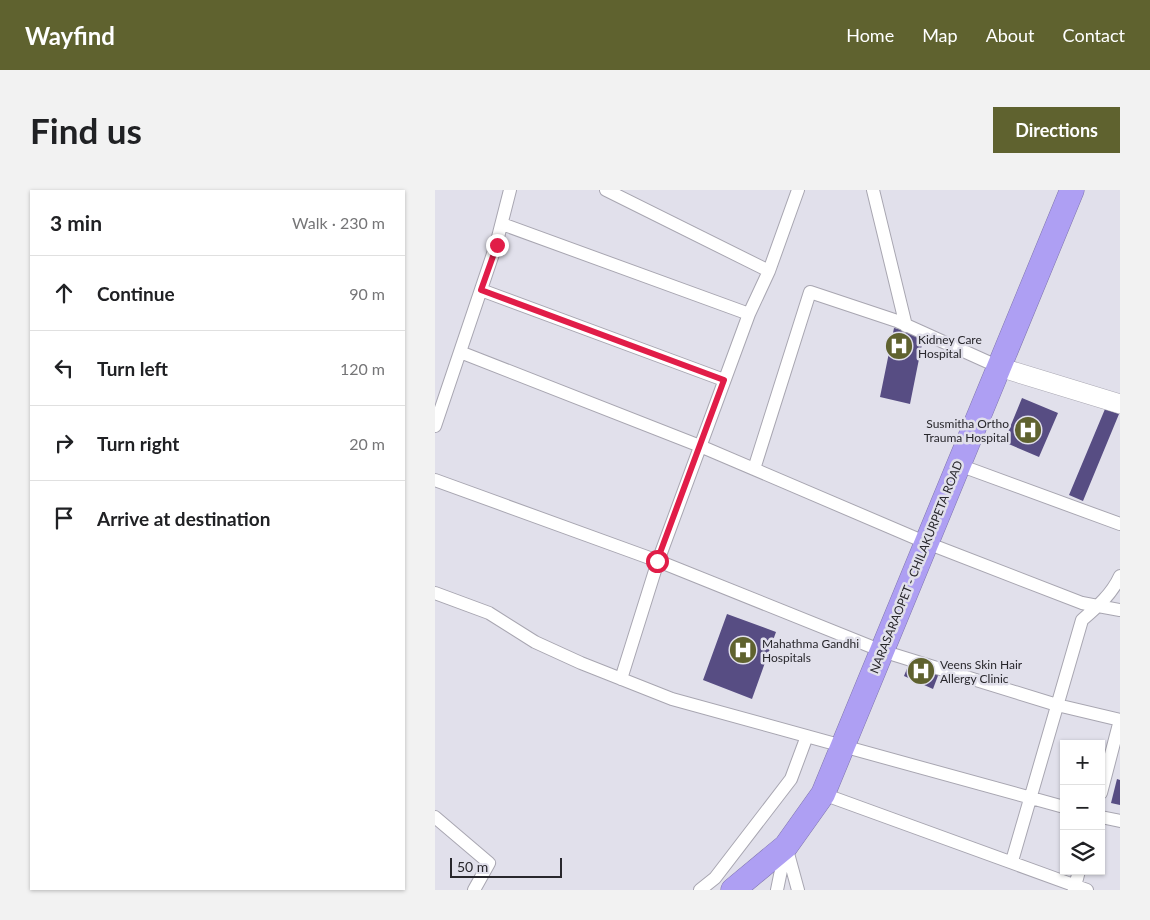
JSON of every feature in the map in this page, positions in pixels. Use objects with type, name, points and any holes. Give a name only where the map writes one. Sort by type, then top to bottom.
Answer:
[{"type":"highway","name":"NARASARAOPET - CHILAKURPETA ROAD","points":[[733,890],[786,846],[823,794],[1072,190]]},
{"type":"main road","points":[[999,367],[1120,404]]},
{"type":"street","points":[[435,426],[481,290],[511,190]]},
{"type":"street","points":[[606,190],[769,272]]},
{"type":"street","points":[[621,679],[657,561],[749,314],[769,272],[798,190]]},
{"type":"street","points":[[873,190],[907,326]]},
{"type":"street","points":[[502,224],[749,314]]},
{"type":"street","points":[[481,290],[724,380]]},
{"type":"street","points":[[754,469],[810,292],[907,326],[999,367]]},
{"type":"street","points":[[460,352],[700,446],[927,543],[1081,603],[1120,610]]},
{"type":"street","points":[[959,465],[1120,524]]},
{"type":"street","points":[[435,480],[657,561],[881,651],[1057,706],[1120,720],[1103,785]]},
{"type":"street","points":[[1012,861],[1082,620],[1099,606],[1116,585],[1120,576]]},
{"type":"street","points":[[435,593],[489,613],[535,642],[672,699],[1060,806]]},
{"type":"street","points":[[700,890],[715,878],[791,779],[807,736]]},
{"type":"street","points":[[823,794],[1012,861],[1074,887],[1087,890]]},
{"type":"street","points":[[435,817],[489,863],[474,890]]},
{"type":"street","points":[[1105,818],[1120,821]]},
{"type":"street","points":[[777,890],[786,846]]},
{"type":"street","points":[[786,846],[798,890]]},
{"type":"street","points":[[1074,887],[1078,875]]},
{"type":"building","points":[[894,328],[924,334],[910,404],[880,397]]},
{"type":"building","points":[[1022,398],[1058,413],[1039,457],[1004,442]]},
{"type":"building","points":[[1105,409],[1119,414],[1083,501],[1069,495]]},
{"type":"building","points":[[727,614],[776,632],[752,699],[703,680]]},
{"type":"building","points":[[910,661],[939,673],[933,689],[904,676]]},
{"type":"building","points":[[1117,779],[1120,780],[1120,805],[1111,803]]},
{"type":"place","name":"Kidney Care Hospital","points":[[899,346]]},
{"type":"place","name":"Susmitha Ortho Trauma Hospital","points":[[1028,430]]},
{"type":"place","name":"Mahathma Gandhi Hospitals","points":[[743,650]]},
{"type":"place","name":"Veens Skin Hair Allergy Clinic","points":[[921,671]]},
{"type":"route","points":[[497,245],[481,290],[724,380],[657,561]]}]
